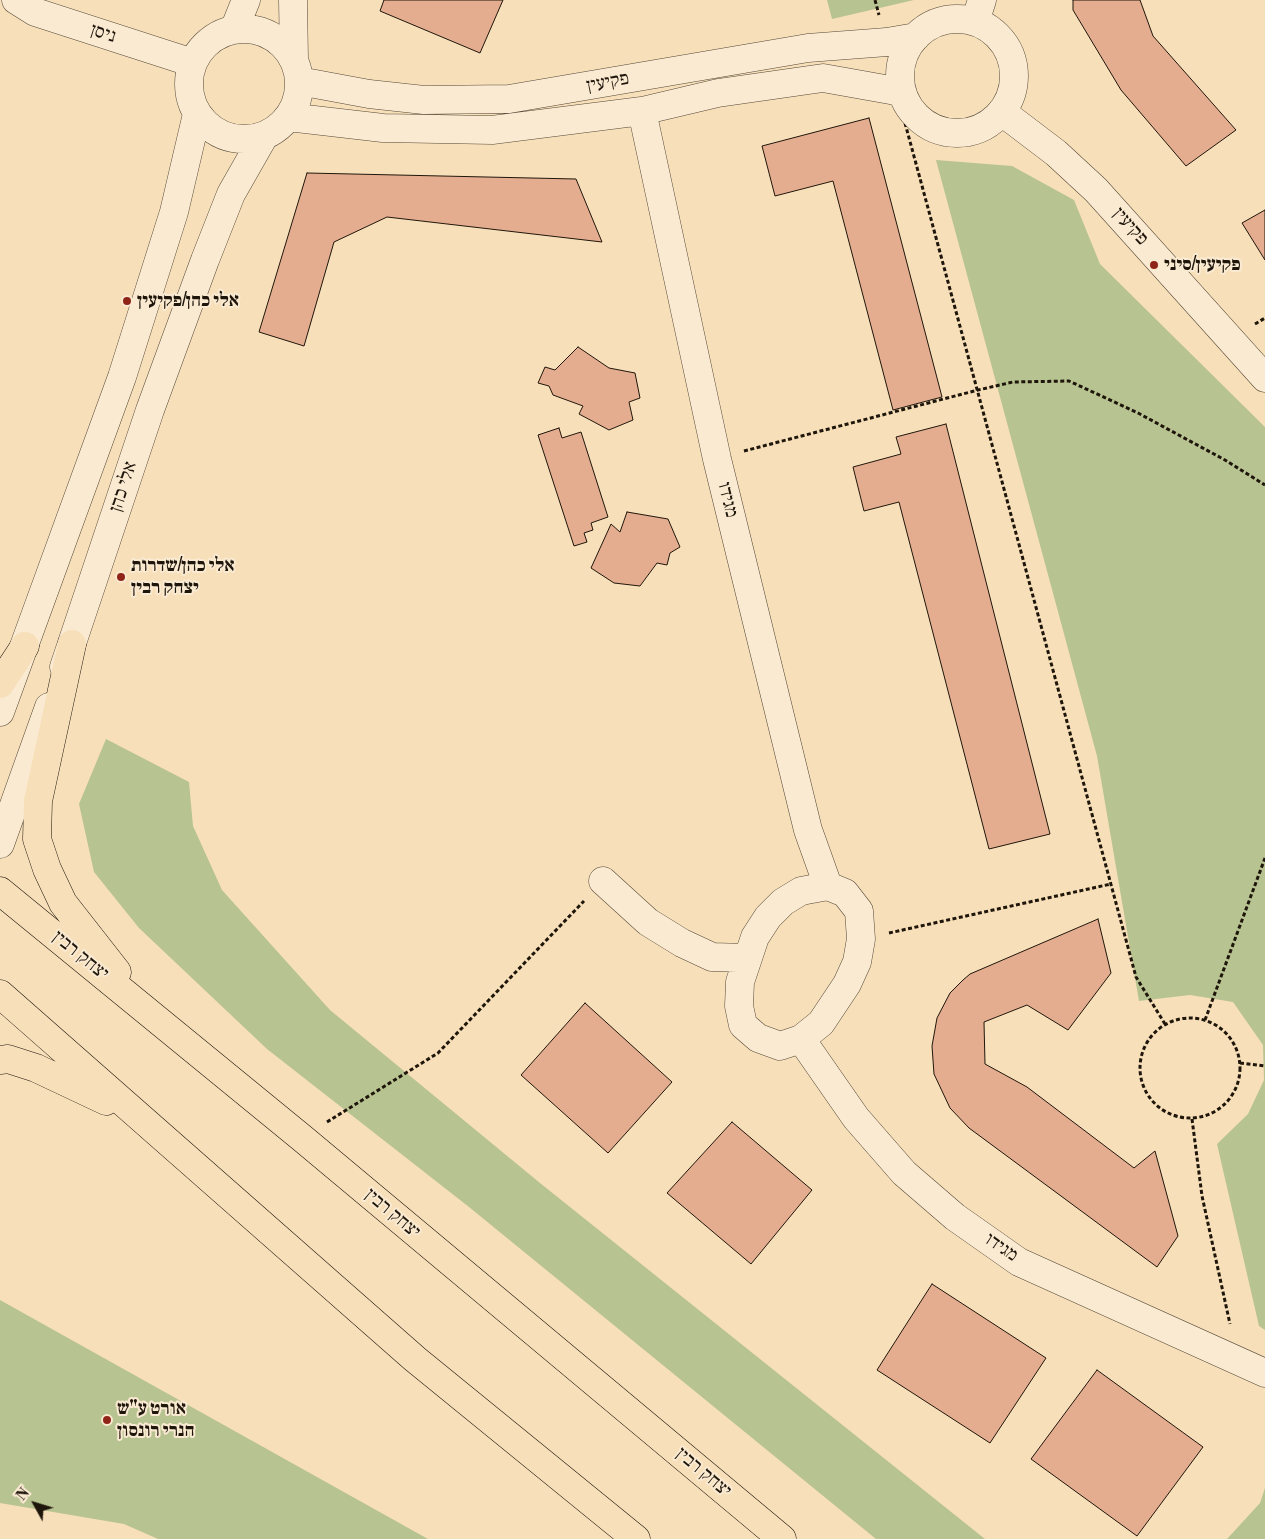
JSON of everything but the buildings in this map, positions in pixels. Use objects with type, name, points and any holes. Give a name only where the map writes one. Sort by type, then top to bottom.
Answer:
[{"type":"main road","points":[[72,644],[38,801],[37,838],[47,869],[63,903],[147,1011]]},
{"type":"main road","points":[[0,684],[25,646]]},
{"type":"main road","name":"יצחק רבין","points":[[0,891],[302,1138],[782,1539]]},
{"type":"main road","points":[[0,994],[415,1359],[636,1539]]},
{"type":"main road","points":[[0,1060],[8,1060],[51,1074],[143,1120]]},
{"type":"street","name":"ניסן","points":[[16,0],[35,12],[193,63]]},
{"type":"street","points":[[234,30],[246,0]]},
{"type":"street","points":[[293,0],[297,70],[295,106],[288,118],[264,136],[245,139],[226,136],[210,128],[197,114],[190,98],[189,80],[193,63],[202,48],[217,36],[234,30],[252,29],[269,34],[283,45],[297,70]]},
{"type":"street","points":[[978,11],[1004,43],[1012,60],[1015,78],[1011,96],[1002,112],[990,124],[974,131],[956,134],[939,131],[923,123],[899,93],[902,64],[907,50],[916,37],[928,27],[943,21],[959,19],[978,11]]},
{"type":"street","name":"פקיעין","points":[[297,70],[369,94],[424,100],[509,99],[808,48],[887,42],[916,37]]},
{"type":"street","name":"פקיעין","points":[[288,118],[383,128],[492,130],[642,110],[718,93],[822,78],[899,93]]},
{"type":"street","name":"מגידו","points":[[642,110],[717,459],[808,830],[828,886]]},
{"type":"street","name":"פקיעין","points":[[1002,112],[1056,153],[1096,190],[1265,378]]},
{"type":"street","name":"אלי כהן","points":[[0,712],[122,377],[174,212],[197,114]]},
{"type":"street","name":"אלי כהן","points":[[0,844],[72,644],[150,410],[205,260],[230,194],[264,136]]},
{"type":"street","points":[[603,881],[648,922],[682,943],[712,957],[746,958]]},
{"type":"street","points":[[828,886],[845,893],[859,911],[861,939],[857,962],[836,1003],[821,1022],[800,1039],[780,1046],[758,1038],[743,1025],[739,1006],[740,982],[746,958],[755,937],[768,917],[783,902],[801,891],[828,886]]},
{"type":"street","name":"מגידו","points":[[800,1039],[856,1118],[904,1173],[955,1217],[1020,1262],[1265,1372]]},
{"type":"path","points":[[899,93],[1136,977],[1166,1024]]},
{"type":"path","points":[[717,459],[1013,382],[1069,380],[1138,413],[1225,460],[1265,485]]},
{"type":"path","points":[[1205,1020],[1265,858]]},
{"type":"path","points":[[302,1138],[438,1053],[603,881]]},
{"type":"path","points":[[861,939],[1111,884]]},
{"type":"path","points":[[1182,1019],[1205,1020],[1220,1028],[1235,1046],[1240,1063],[1237,1084],[1229,1099],[1209,1115],[1192,1119],[1169,1114],[1149,1098],[1141,1083],[1141,1056],[1148,1040],[1166,1024],[1182,1019]]},
{"type":"path","points":[[1240,1063],[1265,1066]]},
{"type":"path","points":[[1192,1119],[1202,1196],[1238,1360]]},
{"type":"green space","points":[[827,0],[914,0],[832,19]]},
{"type":"green space","points":[[936,160],[1012,166],[1074,200],[1100,264],[1265,427],[1265,1330],[1259,1326],[1217,1144],[1248,1114],[1264,1080],[1263,1045],[1233,1002],[1190,995],[1139,1001],[1097,756]]},
{"type":"green space","points":[[106,739],[189,782],[193,826],[222,890],[330,1010],[540,1183],[985,1539],[876,1539],[469,1207],[267,1049],[139,928],[94,872],[79,804]]},
{"type":"green space","name":"אורט ע\"ש הנרי רונסון","points":[[0,1300],[428,1539],[158,1539],[124,1524],[0,1503]]},
{"type":"green space","points":[[1265,1488],[1265,1539],[1227,1539],[1260,1503]]},
{"type":"place","name":"פקיעין/סיני","points":[[1154,265]]},
{"type":"place","name":"אלי כהן/פקיעין","points":[[127,301]]},
{"type":"place","name":"אלי כהן/שדרות יצחק רבין","points":[[121,577]]},
{"type":"place","name":"אורט ע\"ש הנרי רונסון","points":[[107,1420]]}]
